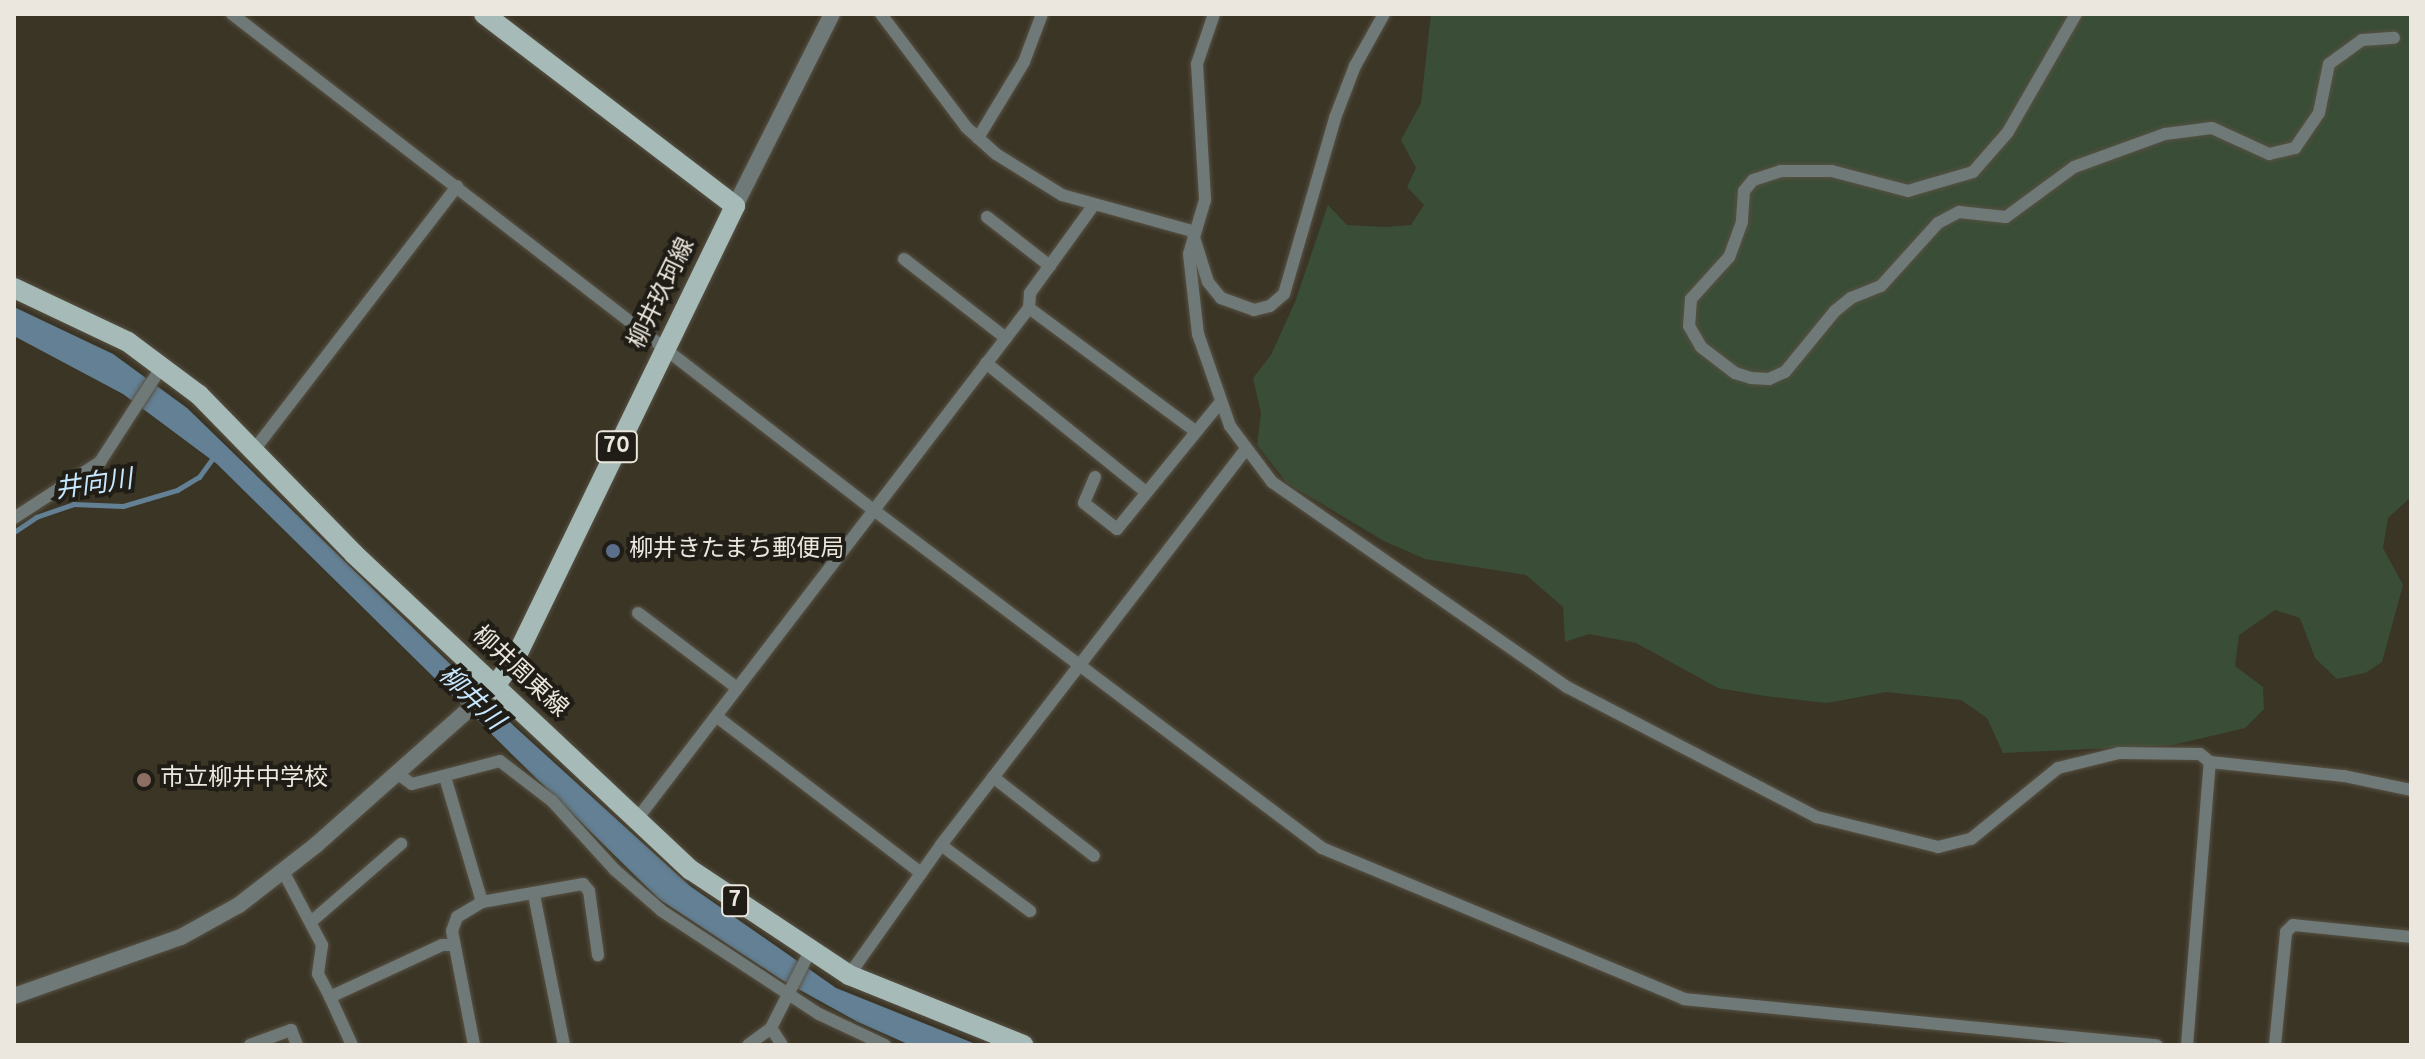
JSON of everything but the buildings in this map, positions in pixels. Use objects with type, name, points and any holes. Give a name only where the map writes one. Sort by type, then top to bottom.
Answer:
[{"type":"main road","points":[[484,14],[735,206]]},
{"type":"main road","name":"柳井玖珂線","points":[[490,691],[516,657],[735,206]]},
{"type":"main road","name":"柳井周東線","points":[[14,288],[105,329],[160,368],[254,450],[490,691],[691,870],[807,957],[1023,1045]]},
{"type":"street","points":[[232,14],[871,508],[1312,842],[1664,994],[2079,1043],[2157,1045]]},
{"type":"street","points":[[735,206],[832,14]]},
{"type":"street","points":[[881,14],[978,138],[1047,188],[1093,206],[1192,231]]},
{"type":"street","points":[[978,138],[1024,62],[1042,14]]},
{"type":"street","points":[[1214,14],[1197,64],[1205,200],[1192,231],[1189,254],[1198,334],[1219,404],[1244,451],[1272,482],[1567,687],[1817,817],[1938,847],[1958,845],[2058,768],[2119,753],[2168,750],[2200,754],[2210,762],[2344,776],[2411,790]]},
{"type":"street","points":[[1192,231],[1208,282],[1221,298],[1254,310],[1270,306],[1284,294],[1291,281],[1305,212],[1335,118],[1355,66],[1384,14]]},
{"type":"street","points":[[2076,14],[2008,132],[1973,172],[1908,191],[1832,171],[1781,171],[1753,180],[1744,191],[1742,222],[1729,257],[1691,299],[1689,326],[1701,347],[1735,373],[1751,378],[1769,379],[1785,372],[1835,311],[1851,298],[1881,286],[1938,223],[1959,212],[2006,217],[2074,167],[2165,134],[2212,128],[2269,154],[2295,148],[2319,113],[2329,64],[2362,40],[2394,38]]},
{"type":"street","points":[[254,450],[457,186]]},
{"type":"street","points":[[637,819],[717,717],[871,508],[1029,308],[1030,293],[1093,206]]},
{"type":"street","points":[[987,217],[1050,266]]},
{"type":"street","points":[[904,259],[1006,338]]},
{"type":"street","points":[[1029,308],[1195,431]]},
{"type":"street","points":[[986,363],[1146,492]]},
{"type":"street","points":[[14,518],[100,462],[160,368]]},
{"type":"street","points":[[1095,477],[1084,503],[1117,529],[1219,404]]},
{"type":"street","points":[[849,975],[941,845],[1244,451]]},
{"type":"street","points":[[638,613],[737,688]]},
{"type":"street","points":[[14,996],[181,937],[239,905],[398,774],[490,691]]},
{"type":"street","points":[[717,717],[921,873]]},
{"type":"street","points":[[398,774],[412,784],[500,761],[508,765],[567,817],[636,891],[788,993],[885,1045]]},
{"type":"street","points":[[2187,1045],[2210,762]]},
{"type":"street","points":[[445,777],[482,902]]},
{"type":"street","points":[[993,777],[1094,856]]},
{"type":"street","points":[[312,921],[401,844]]},
{"type":"street","points":[[941,845],[1030,911]]},
{"type":"street","points":[[283,871],[322,945],[318,974],[352,1045]]},
{"type":"street","points":[[474,1045],[454,945],[457,917],[482,902],[583,884],[589,891],[598,955]]},
{"type":"street","points":[[534,895],[564,1045]]},
{"type":"street","points":[[2275,1045],[2286,932],[2293,925],[2411,937]]},
{"type":"street","points":[[330,997],[442,945],[454,945]]},
{"type":"street","points":[[748,1045],[771,1028],[807,957]]},
{"type":"street","points":[[771,1028],[782,1045]]},
{"type":"street","points":[[250,1045],[291,1030],[297,1045]]},
{"type":"green space","points":[[1431,14],[2411,14],[2411,497],[2388,518],[2383,548],[2403,585],[2382,662],[2365,673],[2337,679],[2315,658],[2300,618],[2275,610],[2239,635],[2235,666],[2263,687],[2264,709],[2245,728],[2173,745],[2003,753],[1987,718],[1961,700],[1886,692],[1827,703],[1765,696],[1718,688],[1636,643],[1589,634],[1565,642],[1563,607],[1526,575],[1425,559],[1384,541],[1287,483],[1257,445],[1261,413],[1253,378],[1271,355],[1295,302],[1328,205],[1347,225],[1385,227],[1411,225],[1424,205],[1407,187],[1416,168],[1401,140],[1421,103]]},
{"type":"water","name":"柳井川","points":[[14,307],[113,354],[187,408],[515,727],[690,886],[836,988],[978,1045],[910,1045],[858,1022],[782,980],[659,899],[217,464],[123,394],[14,336]]},
{"type":"waterway","name":"井向川","points":[[14,532],[36,517],[73,504],[123,506],[177,490],[199,477],[214,456]]},
{"type":"place","name":"柳井きたまち郵便局","points":[[613,551]]},
{"type":"place","name":"市立柳井中学校","points":[[144,780]]}]
